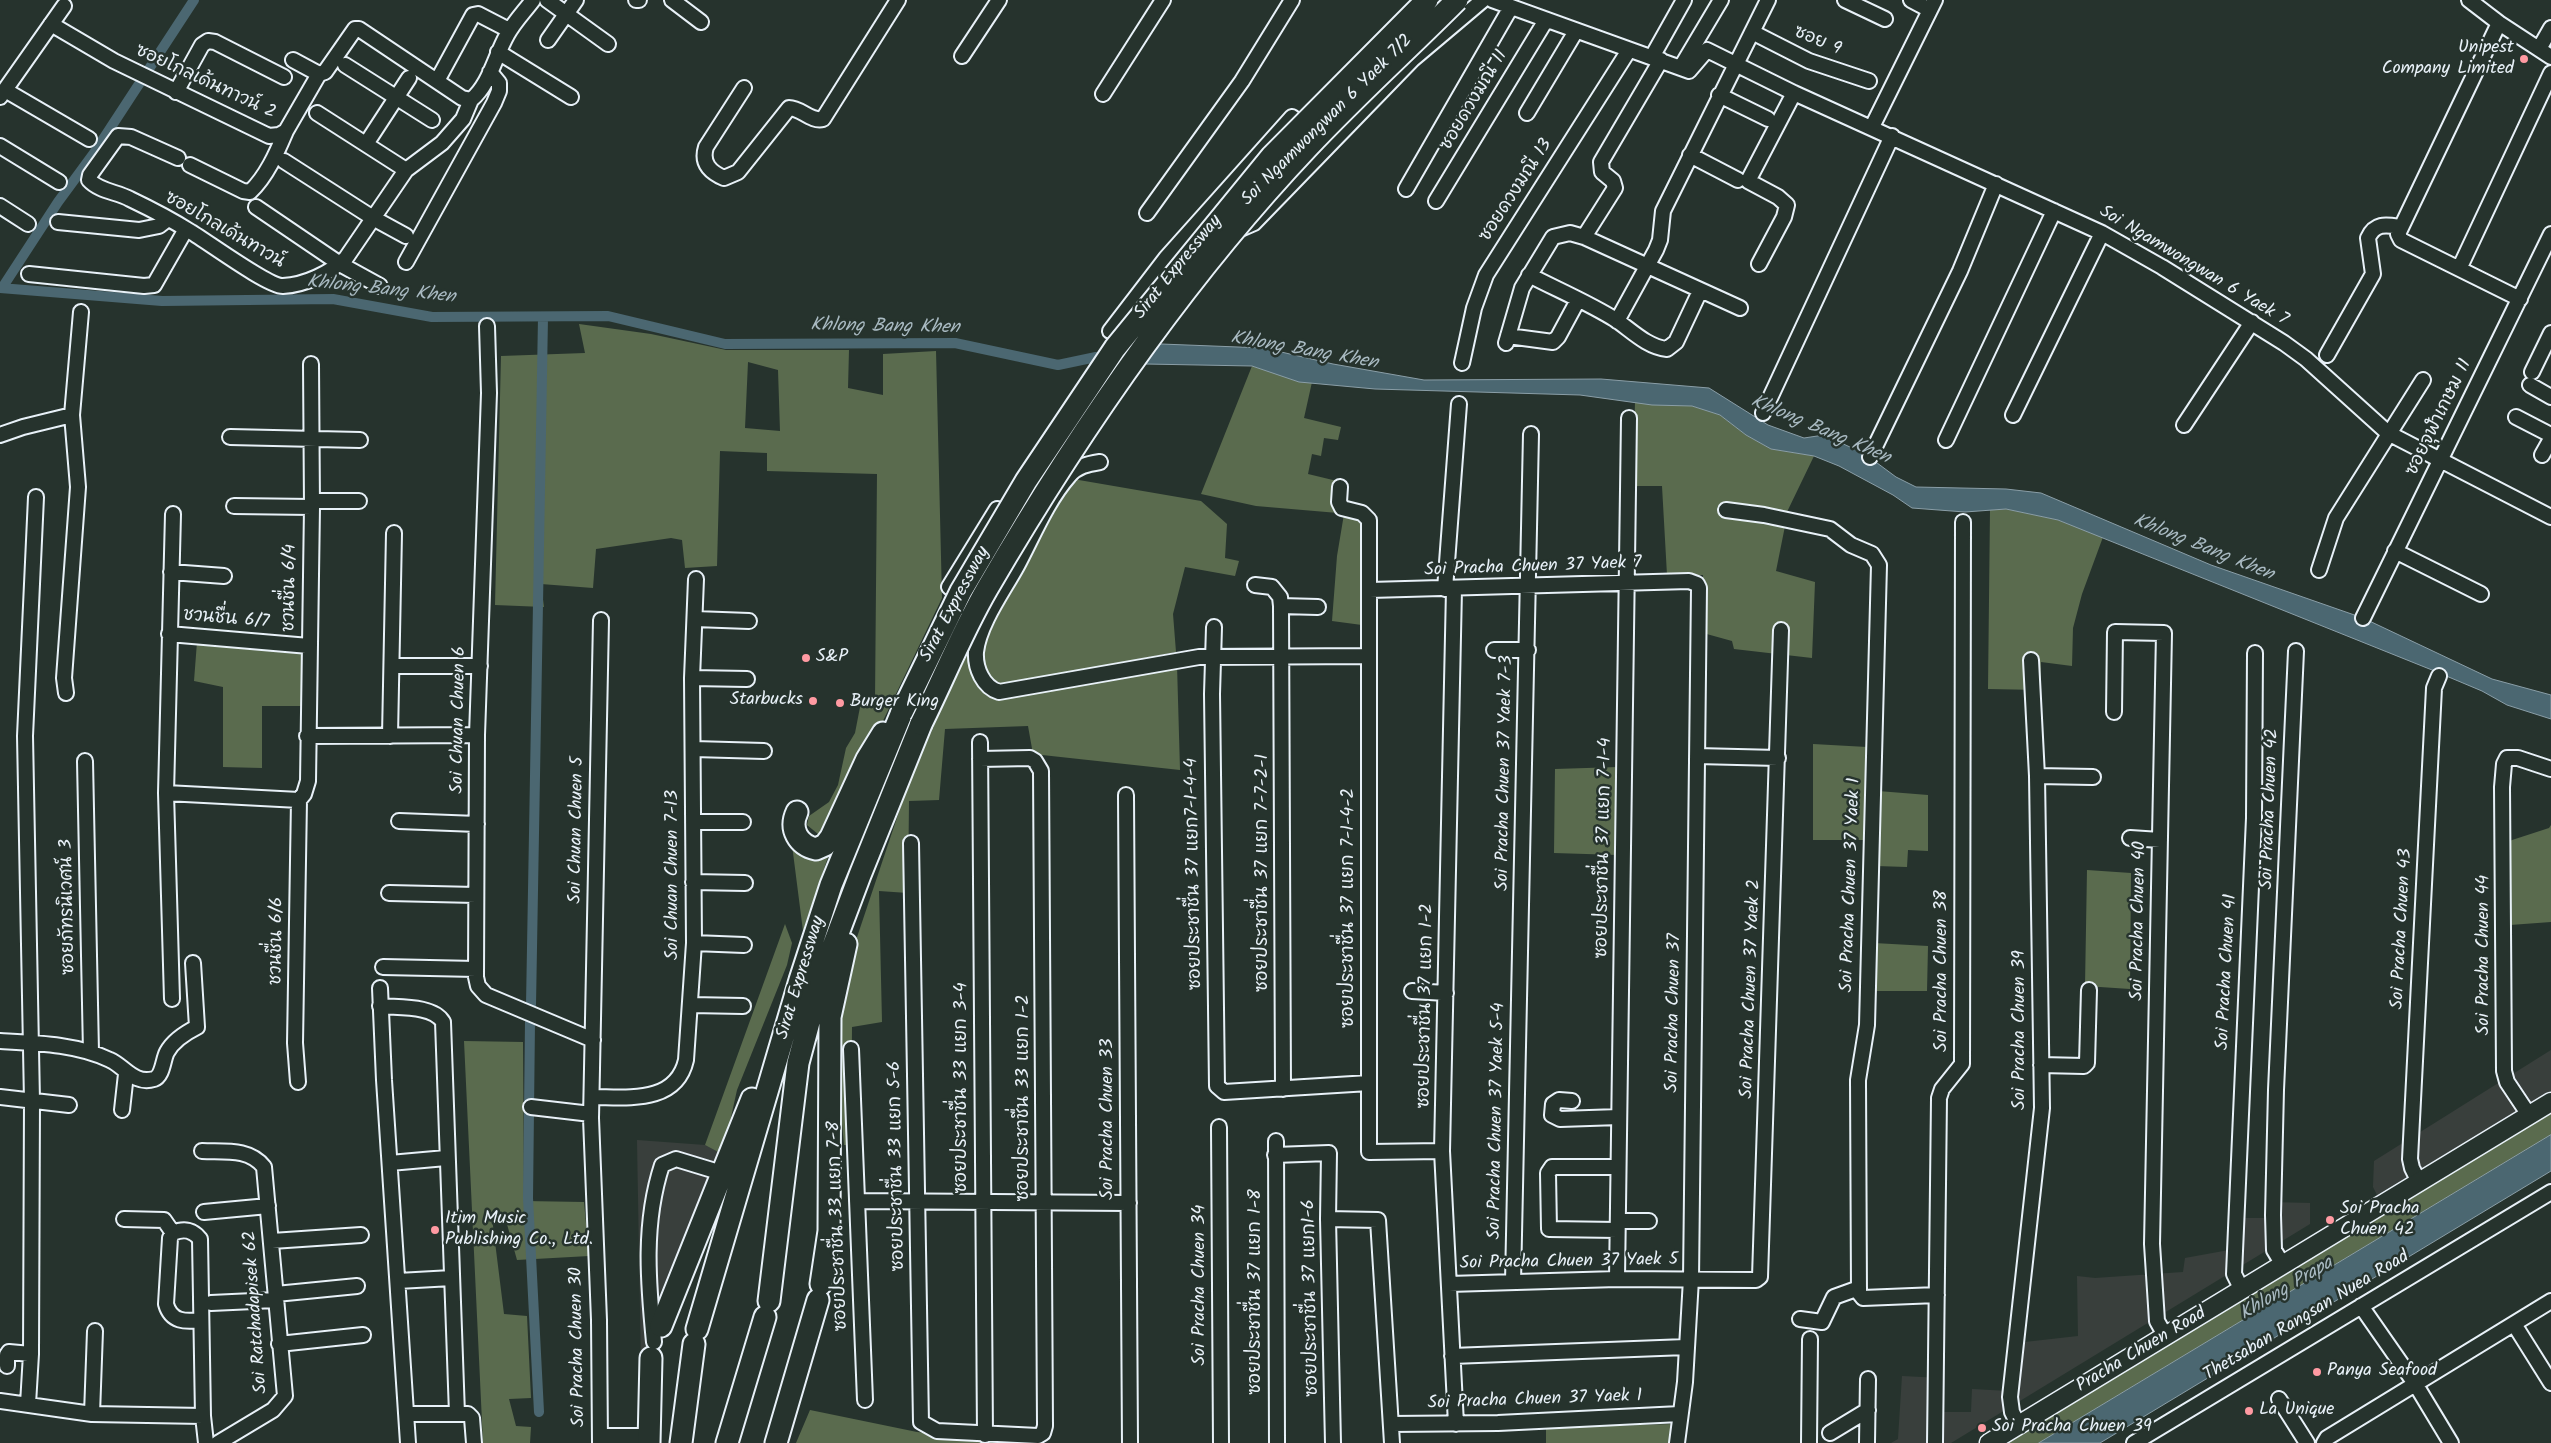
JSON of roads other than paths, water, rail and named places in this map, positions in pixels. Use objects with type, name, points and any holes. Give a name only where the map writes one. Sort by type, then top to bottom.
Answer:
[{"type":"highway","name":"Sirat Expressway","points":[[681,1443],[695,1336],[800,980],[832,885],[901,715],[961,591],[1026,481],[1115,348],[1272,156],[1427,0]]},
{"type":"highway","name":"Sirat Expressway","points":[[726,1443],[767,1309],[798,1063],[820,981],[860,875],[921,724],[986,591],[1059,472],[1138,357],[1203,269],[1308,147],[1457,0]]},
{"type":"highway","points":[[798,812],[795,821],[796,836],[800,843],[816,849],[825,845],[832,837],[866,759],[881,735],[901,715]]},
{"type":"highway","points":[[776,1443],[819,1292],[829,1231],[830,1017],[860,875]]},
{"type":"highway","points":[[649,1440],[655,1342],[800,980]]},
{"type":"main road","name":"Pracha Chuen Road","points":[[1989,1443],[2551,1102]]},
{"type":"street","name":"ซอยโกลเด้นทาวน์","points":[[286,131],[278,151],[257,185],[250,192],[243,191],[131,137],[118,136],[90,175],[89,180],[94,185],[128,198],[168,219],[267,280],[282,287],[317,277],[340,264],[406,170],[442,143],[463,119],[471,100],[477,95],[490,72],[509,30],[533,0]]},
{"type":"street","points":[[547,0],[608,44]]},
{"type":"street","points":[[548,40],[576,0]]},
{"type":"street","points":[[672,0],[701,22]]},
{"type":"street","points":[[744,88],[703,154],[708,169],[724,178],[738,172],[789,108],[794,108],[816,120],[823,119],[898,0]]},
{"type":"street","points":[[962,56],[999,0]]},
{"type":"street","points":[[1103,94],[1163,0]]},
{"type":"street","points":[[1147,213],[1242,81],[1292,0]]},
{"type":"street","name":"Soi Ngamwongwan 6 Yaek 7/2","points":[[1140,332],[1195,266],[1224,236],[1254,223],[1414,59],[1483,0]]},
{"type":"street","points":[[1584,237],[1615,188],[1614,181],[1600,168],[1684,0]]},
{"type":"street","points":[[1406,189],[1502,3],[1629,50],[1682,67],[1721,0]]},
{"type":"street","points":[[1617,321],[1660,240],[1663,211],[1719,95],[1768,0]]},
{"type":"street","points":[[1845,0],[1885,20]]},
{"type":"street","points":[[1872,127],[1933,5],[1911,0]]},
{"type":"street","points":[[2469,0],[2499,23],[2545,53],[2551,28]]},
{"type":"street","points":[[64,6],[2,93],[89,139]]},
{"type":"street","points":[[471,100],[462,98],[437,81],[473,15],[478,14],[509,30]]},
{"type":"street","name":"ซอยดวงมณี 11","points":[[1436,201],[1546,20]]},
{"type":"street","points":[[2499,23],[2398,234],[2401,240],[2460,267],[2520,298]]},
{"type":"street","name":"ซอยโกลเด้นทาวน์ 2","points":[[51,24],[132,70],[269,136],[279,135],[286,131],[319,74],[329,68],[354,29],[359,29],[437,81]]},
{"type":"street","points":[[1527,113],[1576,30]]},
{"type":"street","name":"ซอย 9","points":[[1752,32],[1809,61],[1869,82]]},
{"type":"street","points":[[176,92],[202,44],[208,41],[215,42],[284,77]]},
{"type":"street","name":"ซอยดวงมณี 13","points":[[1462,363],[1474,308],[1490,266],[1629,50]]},
{"type":"street","name":"Soi Ngamwongwan 6 Yaek 7","points":[[1682,67],[1688,71],[1707,50],[1794,93],[2102,233],[2252,322],[2306,359],[2388,433],[2551,518]]},
{"type":"street","points":[[498,52],[571,97]]},
{"type":"street","points":[[292,60],[319,74]]},
{"type":"street","points":[[345,65],[432,120]]},
{"type":"street","points":[[406,262],[494,103],[499,91],[499,83],[490,72]]},
{"type":"street","points":[[2460,267],[2551,72]]},
{"type":"street","points":[[366,144],[409,78]]},
{"type":"street","points":[[1759,264],[1784,217],[1787,205],[1778,197],[1748,181],[1794,93]]},
{"type":"street","points":[[1719,95],[1768,119]]},
{"type":"street","points":[[317,113],[406,170]]},
{"type":"street","points":[[1110,331],[1166,258],[1292,117],[1328,146]]},
{"type":"street","points":[[1763,413],[1892,136]]},
{"type":"street","points":[[0,146],[59,182]]},
{"type":"street","points":[[1690,155],[1738,180]]},
{"type":"street","points":[[284,161],[373,218],[406,236]]},
{"type":"street","points":[[1870,457],[1960,271],[1996,184]]},
{"type":"street","points":[[0,206],[28,224]]},
{"type":"street","points":[[256,207],[340,264],[380,286]]},
{"type":"street","points":[[1946,440],[2054,211]]},
{"type":"street","points":[[58,222],[139,230],[159,226],[168,219]]},
{"type":"street","points":[[2327,355],[2373,274],[2368,238],[2370,233],[2378,226],[2402,227]]},
{"type":"street","points":[[29,274],[144,286],[154,285],[186,229]]},
{"type":"street","points":[[1578,300],[1558,337],[1552,342],[1507,340],[1517,301],[1529,275],[1553,237],[1570,233],[1584,237],[1740,308]]},
{"type":"street","points":[[2013,415],[2102,233]]},
{"type":"street","name":"ซอยจุฬาเกษม 11","points":[[2363,618],[2551,234]]},
{"type":"street","points":[[1529,275],[1617,321],[1635,335],[1667,349],[1676,342],[1700,291]]},
{"type":"street","points":[[66,693],[64,678],[78,487],[72,415],[81,312]]},
{"type":"street","points":[[2184,425],[2252,322]]},
{"type":"street","name":"Soi Chuan Chuen 6","points":[[488,326],[489,393],[477,735],[476,969],[478,986],[486,995],[593,1040]]},
{"type":"street","points":[[2551,333],[2546,357],[2531,379],[2551,397]]},
{"type":"street","name":"ชวนชื่น 6/4","points":[[299,800],[307,788],[312,504],[310,440],[311,364]]},
{"type":"street","points":[[2319,570],[2336,518],[2423,380]]},
{"type":"street","name":"ซอยประชาชื่น 37 แยก 1-2","points":[[1456,1424],[1442,1151],[1446,992],[1449,589],[1458,404]]},
{"type":"street","points":[[0,435],[23,427],[72,415]]},
{"type":"street","points":[[2516,417],[2551,437],[2542,455]]},
{"type":"street","name":"ซอยประชาชื่น 37 แยก 7-1-4","points":[[1617,1279],[1629,418]]},
{"type":"street","name":"Soi Pracha Chuen 37 Yaek 7-3","points":[[1521,960],[1531,434]]},
{"type":"street","points":[[230,437],[360,440]]},
{"type":"street","points":[[949,587],[1032,454],[1070,475]]},
{"type":"street","points":[[1100,462],[1086,464],[1070,475],[1050,504],[980,634],[976,654],[984,682],[999,692],[1168,660],[1214,657],[1368,656]]},
{"type":"street","name":"ซอยประชาชื่น 37 แยก 7-1-4-2","points":[[1340,487],[1339,502],[1342,508],[1362,512],[1369,520],[1369,1152],[1442,1151]]},
{"type":"street","points":[[28,1404],[31,1354],[32,1101],[26,736],[36,497]]},
{"type":"street","points":[[234,506],[359,501]]},
{"type":"street","name":"Soi Pracha Chuen 37 Yaek 1","points":[[1726,510],[1764,514],[1830,529],[1851,545],[1872,554],[1878,565],[1867,1025],[1858,1080],[1858,1288]]},
{"type":"street","points":[[172,999],[166,793],[173,514]]},
{"type":"street","name":"Soi Pracha Chuen 38","points":[[1935,1443],[1939,1098],[1942,1089],[1962,1064],[1963,522]]},
{"type":"street","points":[[390,736],[393,666],[394,533]]},
{"type":"street","points":[[2395,550],[2481,594]]},
{"type":"street","points":[[171,572],[224,576]]},
{"type":"street","name":"Soi Chuan Chuen 7-13","points":[[593,1097],[648,1096],[671,1086],[684,1070],[691,1005],[694,943],[692,678],[696,579]]},
{"type":"street","name":"Soi Pracha Chuen 37 Yaek 7","points":[[1370,590],[1689,581],[1697,584]]},
{"type":"street","name":"Soi Pracha Chuen 37","points":[[1677,1443],[1685,1382],[1690,1279],[1700,592],[1697,584]]},
{"type":"street","points":[[1254,585],[1272,587],[1280,597],[1281,606],[1318,607]]},
{"type":"street","name":"ซอยประชาชื่น 37 แยก 7-7-2-1","points":[[1281,606],[1283,656],[1283,1090]]},
{"type":"street","points":[[695,619],[749,621]]},
{"type":"street","name":"Soi Chuan Chuen 5","points":[[593,1040],[601,620]]},
{"type":"street","name":"ซอยประชาชื่น 37 แยก7-1-4-4","points":[[1214,627],[1212,694],[1216,1082],[1219,1090],[1224,1092],[1283,1090]]},
{"type":"street","name":"Soi Pracha Chuen 37 Yaek 2","points":[[1690,1279],[1756,1280],[1762,1272],[1781,630]]},
{"type":"street","name":"Soi Pracha Chuen 40","points":[[2114,712],[2115,632],[2164,632],[2152,1244],[2157,1321],[2166,1337]]},
{"type":"street","name":"ชวนชื่น 6/7","points":[[169,634],[309,646]]},
{"type":"street","points":[[1494,650],[1528,650]]},
{"type":"street","name":"Soi Pracha Chuen 42","points":[[2283,1266],[2274,1250],[2273,1215],[2276,1090],[2296,651]]},
{"type":"street","name":"Soi Pracha Chuen 41","points":[[2242,1290],[2234,1274],[2254,818],[2255,653]]},
{"type":"street","name":"Soi Pracha Chuen 39","points":[[2019,1426],[2012,1412],[2010,1397],[2042,1108],[2037,776],[2031,660]]},
{"type":"street","points":[[393,666],[480,666]]},
{"type":"street","name":"Soi Pracha Chuen 43","points":[[2419,1182],[2412,1168],[2410,1158],[2434,688],[2439,676]]},
{"type":"street","points":[[692,678],[747,679]]},
{"type":"street","points":[[307,736],[477,735]]},
{"type":"street","name":"ซอยประชาชื่น 33 แยก 3-4","points":[[980,742],[985,1435]]},
{"type":"street","points":[[694,749],[764,751]]},
{"type":"street","points":[[1697,756],[1778,758]]},
{"type":"street","name":"ซอยประชาชื่น 33 แยก 1-2","points":[[980,759],[1030,758],[1035,761],[1041,771],[1045,1426],[1043,1433],[1038,1436],[985,1435]]},
{"type":"street","name":"Soi Pracha Chuen 44","points":[[2529,1116],[2507,1082],[2504,1072],[2502,787],[2504,764],[2507,758],[2518,758],[2551,768]]},
{"type":"street","name":"ซอยภัทรนิเวศน์ 3","points":[[85,761],[91,1052]]},
{"type":"street","points":[[2037,776],[2093,777]]},
{"type":"street","points":[[166,793],[299,800]]},
{"type":"street","name":"Soi Pracha Chuen 33","points":[[1126,796],[1130,1443]]},
{"type":"street","name":"ชวนชื่น 6/6","points":[[298,1082],[295,1043],[299,800]]},
{"type":"street","points":[[399,820],[477,824]]},
{"type":"street","points":[[692,822],[743,822]]},
{"type":"street","points":[[2130,838],[2160,840]]},
{"type":"street","name":"ซอยประชาชื่น 33 แยก 5-6","points":[[911,843],[921,1422],[937,1430],[985,1435]]},
{"type":"street","points":[[693,882],[745,883]]},
{"type":"street","points":[[390,893],[476,895]]},
{"type":"street","points":[[694,943],[744,945]]},
{"type":"street","name":"Soi Pracha Chuen 37 Yaek 5-4","points":[[1513,1282],[1521,960]]},
{"type":"street","points":[[0,1040],[31,1042],[91,1052],[112,1060],[126,1074],[144,1079],[153,1079],[158,1076],[168,1051],[175,1042],[197,1027],[193,963]]},
{"type":"street","points":[[383,967],[476,969]]},
{"type":"street","points":[[380,988],[408,1443]]},
{"type":"street","points":[[2041,1065],[2078,1067],[2084,1066],[2087,1063],[2089,990]]},
{"type":"street","points":[[1412,991],[1446,992]]},
{"type":"street","points":[[691,1005],[743,1006]]},
{"type":"street","points":[[380,1006],[431,1012],[439,1015],[443,1022],[446,1158],[457,1414]]},
{"type":"street","name":"Soi Pracha Chuen 30","points":[[593,1040],[593,1097],[591,1114],[599,1320],[600,1440]]},
{"type":"street","name":"ซอยประชาชื่น 33 แยก 7-8","points":[[851,1050],[865,1400]]},
{"type":"street","points":[[122,1110],[126,1074]]},
{"type":"street","points":[[1283,1090],[1369,1083]]},
{"type":"street","points":[[0,1097],[69,1105]]},
{"type":"street","points":[[1572,1101],[1559,1100],[1553,1104],[1552,1115],[1560,1119],[1619,1117]]},
{"type":"street","points":[[531,1107],[591,1114]]},
{"type":"street","name":"Soi Pracha Chuen 34","points":[[1219,1127],[1221,1443]]},
{"type":"street","name":"ซอยประชาชื่น 37 แยก 1-8","points":[[1277,1443],[1275,1148],[1329,1153]]},
{"type":"street","name":"Soi Ratchadapisek 62","points":[[202,1151],[248,1153],[258,1159],[264,1167],[285,1396],[273,1410],[218,1443]]},
{"type":"street","name":"ซอยประชาชื่น 37 แยก1-6","points":[[1329,1153],[1328,1219],[1333,1443]]},
{"type":"street","points":[[390,1163],[446,1158]]},
{"type":"street","points":[[655,1342],[649,1294],[648,1237],[652,1199],[662,1165],[666,1161],[676,1159],[722,1173]]},
{"type":"street","points":[[1618,1167],[1552,1167],[1548,1172],[1549,1229],[1618,1225],[1649,1221]]},
{"type":"street","name":"Thetsaban Rangsan Nuea Road","points":[[2142,1441],[2551,1192]]},
{"type":"street","points":[[857,1201],[1129,1203]]},
{"type":"street","points":[[204,1212],[268,1206]]},
{"type":"street","points":[[124,1219],[164,1220],[173,1233]]},
{"type":"street","points":[[1328,1219],[1378,1220],[1392,1443]]},
{"type":"street","points":[[201,1320],[186,1322],[176,1319],[168,1312],[166,1304],[170,1238],[173,1233],[181,1230],[195,1233],[200,1240],[203,1416],[206,1443]]},
{"type":"street","points":[[272,1241],[361,1235]]},
{"type":"street","points":[[398,1281],[452,1278]]},
{"type":"street","name":"Soi Pracha Chuen 37 Yaek 5","points":[[1449,1284],[1617,1279],[1690,1279]]},
{"type":"street","points":[[211,1303],[357,1286]]},
{"type":"street","points":[[1800,1319],[1822,1322],[1834,1298],[1858,1288],[1863,1298],[1937,1295]]},
{"type":"street","points":[[2323,1443],[2327,1438],[2551,1301]]},
{"type":"street","points":[[2361,1306],[2416,1385],[2451,1443]]},
{"type":"street","points":[[2514,1324],[2551,1383]]},
{"type":"street","points":[[92,1414],[95,1331]]},
{"type":"street","points":[[279,1344],[363,1335]]},
{"type":"street","points":[[1808,1443],[1810,1339]]},
{"type":"street","points":[[1452,1356],[1686,1347]]},
{"type":"street","points":[[7,1366],[9,1352],[31,1354]]},
{"type":"street","points":[[1867,1443],[1868,1379]]},
{"type":"street","points":[[2279,1399],[2307,1443]]},
{"type":"street","points":[[0,1401],[92,1414],[203,1416]]},
{"type":"street","points":[[1830,1433],[1868,1410]]},
{"type":"street","points":[[406,1414],[468,1414],[472,1418],[474,1443]]},
{"type":"street","name":"Soi Pracha Chuen 37 Yaek 1","points":[[1392,1424],[1456,1424],[1680,1414]]},
{"type":"street","points":[[600,1440],[649,1440]]},
{"type":"water","points":[[1161,344],[1264,348],[1333,364],[1424,380],[1601,379],[1709,388],[1768,425],[1804,438],[1824,435],[1865,454],[1896,477],[1916,487],[2006,489],[2041,493],[2211,565],[2363,618],[2492,679],[2551,695],[2551,719],[2507,705],[2482,691],[2432,670],[2058,520],[2006,509],[1965,512],[1912,508],[1893,495],[1839,466],[1814,456],[1771,449],[1746,435],[1720,415],[1692,406],[1652,405],[1580,395],[1375,389],[1299,382],[1252,366],[1145,364]]},
{"type":"water","points":[[2551,1135],[2551,1171],[2100,1443],[2039,1443]]},
{"type":"waterway","points":[[2,288],[58,202],[94,153],[194,0]]},
{"type":"waterway","name":"Khlong Bang Khen","points":[[0,288],[162,301],[333,299],[432,317],[608,316],[725,344],[955,343],[1058,365],[1096,357],[1137,356]]},
{"type":"waterway","points":[[531,1005],[543,317]]},
{"type":"waterway","points":[[530,1022],[528,1198],[539,1412]]},
{"type":"place","name":"Unipest Company Limited","points":[[2524,59]]},
{"type":"place","name":"S&P","points":[[806,658]]},
{"type":"place","name":"Starbucks","points":[[813,701]]},
{"type":"place","name":"Burger King","points":[[840,703]]},
{"type":"place","name":"Soi Pracha Chuen 42","points":[[2330,1220]]},
{"type":"place","name":"Itim Music Publishing Co., Ltd.","points":[[435,1230]]},
{"type":"place","name":"Panya Seafood","points":[[2317,1372]]},
{"type":"place","name":"La Unique","points":[[2249,1411]]},
{"type":"place","name":"Soi Pracha Chuen 39","points":[[1982,1428]]},
{"type":"water label","name":"Khlong Prapa","points":[[2287,1290]]}]
